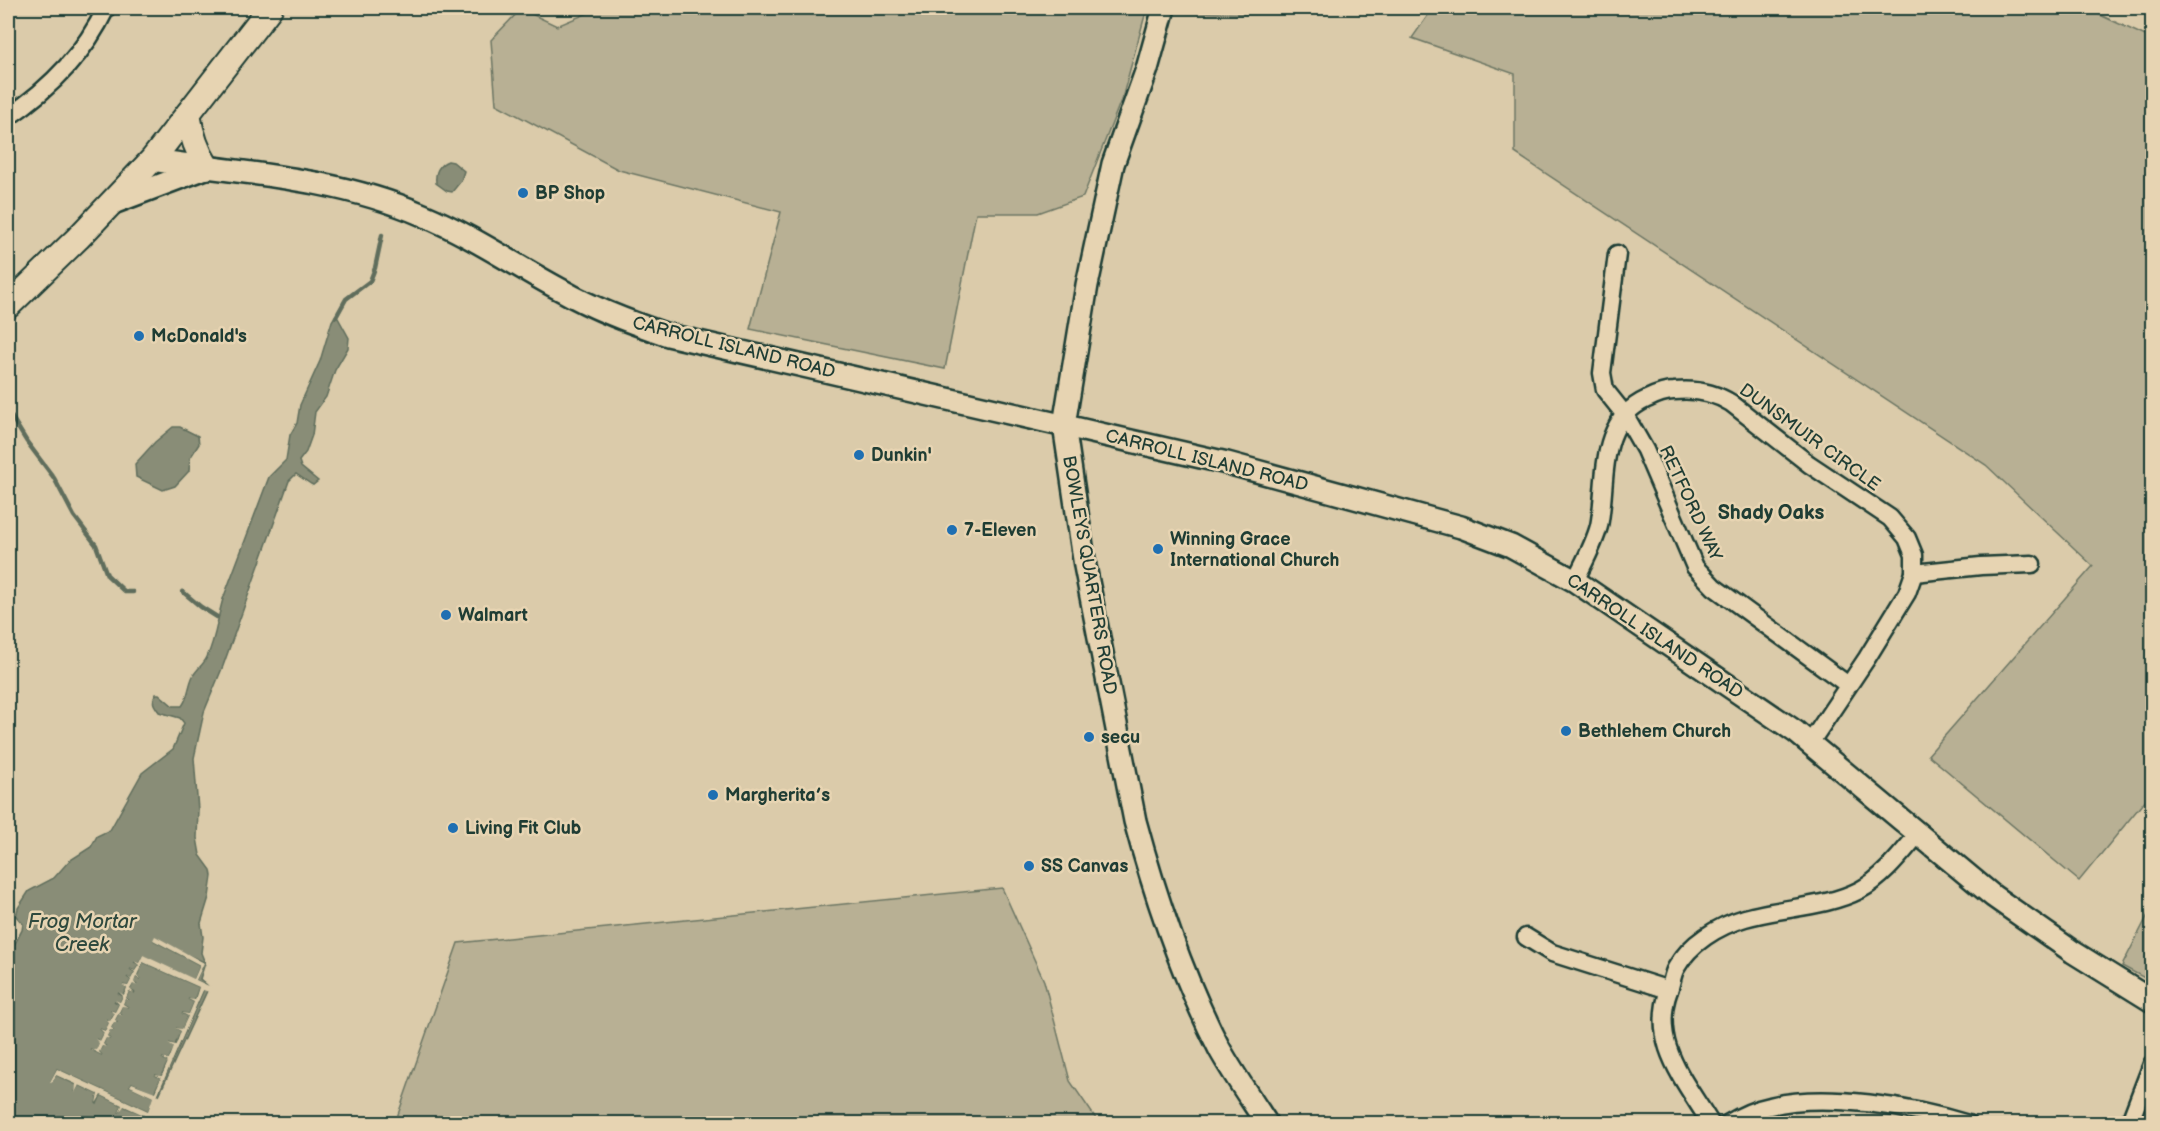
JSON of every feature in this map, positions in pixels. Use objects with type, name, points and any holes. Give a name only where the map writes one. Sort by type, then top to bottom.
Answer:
[{"type":"main road","points":[[8,306],[113,203],[152,160],[270,8]]},
{"type":"main road","points":[[188,114],[190,133],[207,167]]},
{"type":"street","points":[[8,117],[39,94],[63,70],[85,44],[106,8]]},
{"type":"street","name":"BOWLEYS QUARTERS ROAD","points":[[1164,8],[1147,69],[1113,164],[1089,275],[1064,425],[1085,566],[1135,821],[1145,858],[1198,1004],[1221,1052],[1268,1124]]},
{"type":"street","name":"CARROLL ISLAND ROAD","points":[[152,160],[306,181],[393,204],[465,234],[563,292],[588,304],[668,335],[1227,463],[1461,527],[1511,546],[1575,581],[1810,742],[1993,896],[2073,952],[2152,1001]]},
{"type":"street","points":[[113,203],[207,167]]},
{"type":"street","name":"RETFORD WAY","points":[[1617,254],[1602,373],[1605,390],[1625,415],[1645,450],[1695,567],[1714,587],[1848,685]]},
{"type":"street","name":"DUNSMUIR CIRCLE","points":[[1575,581],[1598,527],[1607,451],[1613,434],[1625,415],[1644,400],[1669,391],[1691,390],[1723,398],[1809,464],[1897,524],[1911,546],[1914,573]]},
{"type":"street","points":[[1810,742],[1888,625],[1910,587],[1914,573],[1981,566],[2032,564]]},
{"type":"street","points":[[1711,1124],[1668,1047],[1663,1021],[1666,997],[1674,971],[1680,962],[1695,945],[1710,934],[1744,918],[1829,901],[1860,890],[1875,879],[1919,833]]},
{"type":"street","points":[[1526,937],[1552,952],[1669,990]]},
{"type":"street","points":[[2129,1124],[2152,1064]]},
{"type":"street","points":[[1727,1124],[1772,1105],[1827,1101],[1893,1108],[1962,1123]]},
{"type":"shaded area","points":[[600,8],[1147,8],[1123,95],[1083,197],[1038,213],[976,213],[945,369],[750,329],[781,212],[619,170],[496,104],[491,40],[521,9],[557,26]]},
{"type":"shaded area","points":[[1176,8],[1323,8],[1250,14],[1175,12]]},
{"type":"shaded area","points":[[1433,8],[2085,8],[2152,39],[2152,792],[2079,881],[1928,755],[2093,566],[1986,465],[1515,153],[1515,74],[1412,38]]},
{"type":"shaded area","points":[[1002,888],[1044,981],[1070,1081],[1099,1123],[395,1123],[458,943]]},
{"type":"shaded area","points":[[2152,907],[2152,982],[2122,966]]},
{"type":"water","points":[[448,161],[453,162],[464,171],[461,181],[452,192],[436,183],[438,170]]},
{"type":"water","name":"Frog Mortar Creek","points":[[335,316],[349,338],[348,348],[335,370],[326,397],[315,412],[312,435],[306,452],[299,461],[301,467],[318,481],[313,485],[296,474],[289,481],[223,666],[204,712],[194,758],[198,810],[197,838],[200,855],[211,870],[212,876],[209,897],[201,923],[203,937],[201,953],[205,963],[200,979],[208,986],[196,980],[204,962],[153,940],[200,965],[194,980],[143,956],[139,963],[134,962],[139,964],[135,971],[130,969],[135,972],[131,979],[127,977],[131,980],[128,986],[123,985],[127,988],[123,995],[118,993],[123,996],[120,1002],[114,1001],[119,1004],[115,1012],[110,1010],[114,1013],[110,1022],[106,1019],[109,1023],[105,1031],[100,1029],[104,1033],[100,1041],[96,1039],[100,1042],[96,1051],[90,1049],[102,1055],[99,1052],[102,1046],[106,1046],[103,1045],[106,1037],[110,1039],[107,1036],[110,1029],[114,1030],[111,1028],[114,1021],[118,1022],[115,1020],[118,1014],[122,1015],[119,1013],[122,1005],[128,1007],[123,1004],[125,999],[129,1000],[126,998],[129,991],[135,993],[130,990],[133,983],[137,985],[133,982],[136,977],[140,979],[137,976],[143,962],[199,987],[194,1001],[188,999],[194,1002],[189,1014],[182,1013],[188,1016],[182,1030],[176,1028],[181,1031],[175,1045],[169,1043],[175,1047],[168,1060],[162,1058],[168,1062],[161,1076],[155,1075],[161,1078],[154,1093],[132,1083],[130,1086],[154,1097],[148,1111],[57,1069],[51,1081],[56,1075],[77,1085],[75,1092],[79,1085],[98,1094],[97,1104],[101,1095],[122,1105],[119,1113],[123,1106],[145,1115],[141,1123],[8,1124],[8,957],[22,930],[23,924],[16,916],[18,908],[29,891],[54,878],[69,861],[91,847],[97,836],[110,830],[142,773],[173,749],[184,723],[180,718],[159,712],[154,703],[154,697],[159,694],[173,706],[182,706],[193,676],[207,657],[223,599],[269,477],[286,460],[290,435],[297,423],[300,405],[320,361]]},
{"type":"water","points":[[173,427],[180,427],[198,436],[199,444],[190,458],[189,471],[175,486],[163,490],[136,477],[135,464],[155,442]]},
{"type":"water","points":[[204,989],[207,991],[159,1095],[158,1094]]},
{"type":"pier","points":[[155,936],[204,963],[196,980],[211,987],[209,992],[203,990],[149,1114],[165,1124],[146,1116],[141,1123],[144,1115],[124,1106],[119,1113],[122,1105],[101,1095],[96,1103],[98,1094],[79,1085],[75,1093],[76,1084],[56,1075],[52,1083],[50,1082],[57,1069],[148,1111],[153,1097],[130,1086],[132,1083],[155,1092],[161,1078],[155,1075],[162,1076],[168,1062],[162,1058],[169,1060],[174,1047],[168,1043],[176,1045],[181,1031],[175,1028],[182,1029],[188,1016],[182,1013],[189,1014],[194,1002],[188,999],[195,1000],[199,987],[143,962],[137,975],[140,979],[136,977],[134,982],[137,986],[133,984],[130,989],[134,993],[129,991],[126,998],[129,1001],[125,999],[123,1004],[128,1007],[122,1006],[119,1012],[122,1016],[118,1014],[115,1020],[119,1022],[114,1022],[111,1028],[115,1030],[110,1030],[107,1036],[110,1039],[106,1038],[103,1044],[106,1047],[102,1046],[99,1052],[102,1055],[90,1049],[96,1050],[99,1043],[95,1039],[100,1041],[104,1033],[100,1029],[105,1031],[109,1023],[105,1019],[110,1021],[114,1014],[110,1010],[115,1012],[119,1004],[115,1000],[120,1002],[123,996],[119,992],[124,995],[127,988],[122,985],[128,986],[131,980],[127,976],[131,979],[135,972],[130,969],[135,971],[139,965],[134,961],[139,963],[143,955],[194,979],[200,965],[153,940]]},
{"type":"waterway","name":"Frog Mortar Creek","points":[[336,317],[346,299],[370,281],[382,235]]},
{"type":"waterway","points":[[11,416],[54,478],[74,516],[96,545],[107,575],[125,592],[133,592]]},
{"type":"waterway","points":[[183,592],[217,617]]},
{"type":"place","name":"BP Shop","points":[[523,193]]},
{"type":"place","name":"McDonald's","points":[[139,336]]},
{"type":"place","name":"Dunkin'","points":[[859,455]]},
{"type":"place","name":"7-Eleven","points":[[952,530]]},
{"type":"place","name":"Winning Grace International Church","points":[[1158,549]]},
{"type":"place","name":"Walmart","points":[[446,615]]},
{"type":"place","name":"Bethlehem Church","points":[[1566,731]]},
{"type":"place","name":"secu","points":[[1089,737]]},
{"type":"place","name":"Margherita’s","points":[[713,795]]},
{"type":"place","name":"Living Fit Club","points":[[453,828]]},
{"type":"place","name":"SS Canvas","points":[[1029,866]]},
{"type":"district","name":"Shady Oaks","points":[[1771,512]]}]
